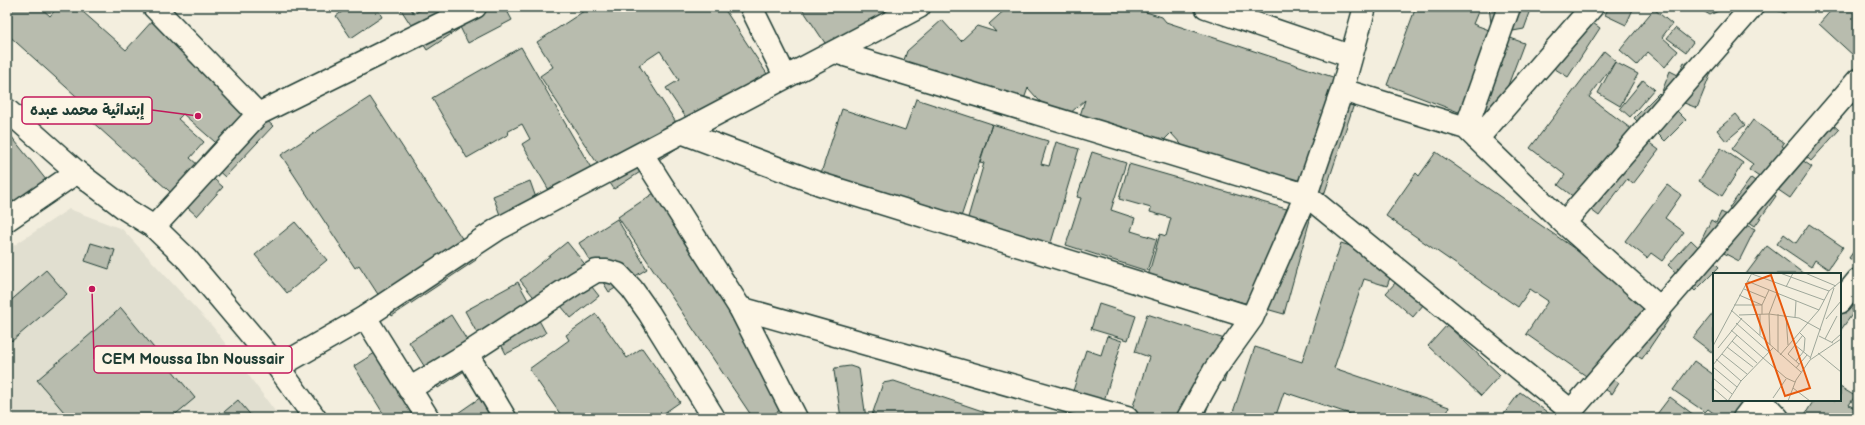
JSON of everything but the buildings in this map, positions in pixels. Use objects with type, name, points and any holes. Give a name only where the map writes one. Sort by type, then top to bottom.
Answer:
[{"type":"street","points":[[154,7],[258,114]]},
{"type":"street","points":[[154,227],[258,114],[475,7]]},
{"type":"street","points":[[750,7],[785,76]]},
{"type":"street","points":[[278,367],[365,317],[498,229],[642,154],[785,76],[835,52],[919,7]]},
{"type":"street","points":[[1206,7],[1350,56]]},
{"type":"street","points":[[1188,418],[1214,371],[1252,318],[1306,195],[1342,90],[1350,56],[1365,7]]},
{"type":"street","points":[[1471,134],[1509,7]]},
{"type":"street","points":[[1471,134],[1592,7]]},
{"type":"street","points":[[1564,223],[1752,7]]},
{"type":"street","points":[[835,52],[1306,195],[1568,414],[1659,307],[1858,80]]},
{"type":"street","points":[[1342,90],[1471,134],[1564,223],[1659,307]]},
{"type":"street","points":[[7,110],[77,172],[127,210],[154,227],[187,259],[278,367],[315,418]]},
{"type":"street","points":[[681,132],[820,184],[1252,318]]},
{"type":"street","points":[[642,154],[740,308],[796,418]]},
{"type":"street","points":[[7,220],[77,172]]},
{"type":"street","points":[[409,388],[467,354],[596,271],[607,271],[618,274],[632,289],[649,313],[710,417]]},
{"type":"street","points":[[1841,301],[1858,280]]},
{"type":"street","points":[[740,308],[1127,418]]},
{"type":"street","points":[[365,317],[428,418]]},
{"type":"street","points":[[467,354],[505,418]]},
{"type":"street","points":[[1744,418],[1759,401]]},
{"type":"street","points":[[1761,401],[1778,418]]},
{"type":"shaded area","points":[[69,209],[122,229],[213,327],[280,418],[7,418],[7,250]]},
{"type":"place","name":"إبتدائية محمد عبده","points":[[198,116]]},
{"type":"place","name":"CEM Moussa Ibn Noussair","points":[[92,289]]}]
